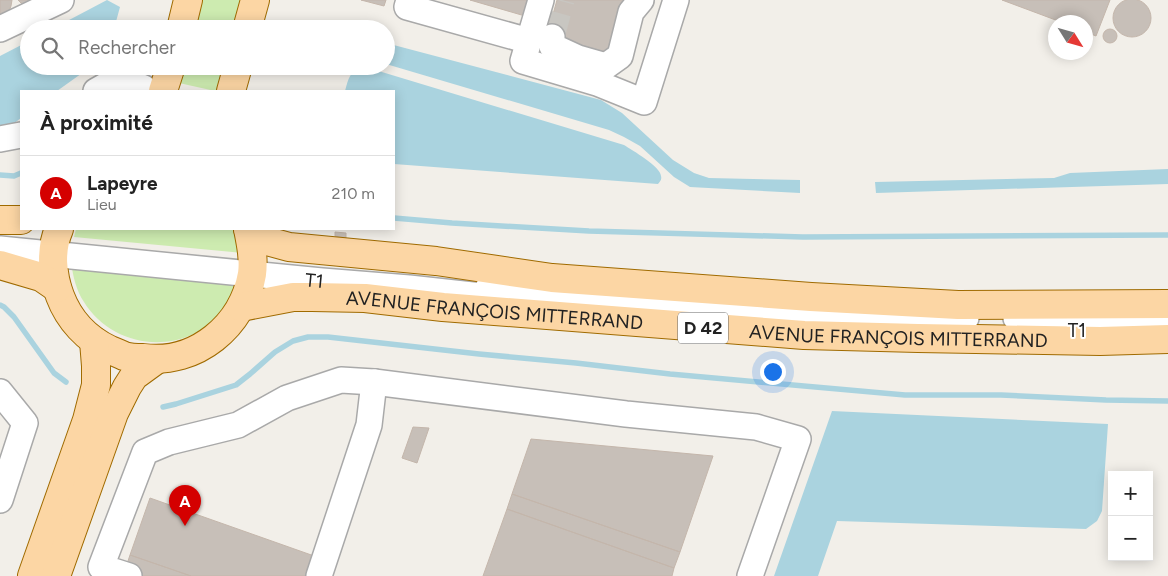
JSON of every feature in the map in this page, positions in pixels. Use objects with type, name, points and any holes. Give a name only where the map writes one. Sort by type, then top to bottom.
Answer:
[{"type":"main road","points":[[249,20],[255,0]]},
{"type":"main road","points":[[154,90],[164,75]]},
{"type":"main road","points":[[231,90],[235,75]]},
{"type":"main road","points":[[0,220],[20,220]]},
{"type":"main road","points":[[55,242],[53,268],[57,288],[63,304],[82,331],[101,346],[125,356],[156,360],[177,357],[196,350],[214,339],[229,324],[241,307],[248,291],[252,268],[252,248],[248,230]]},
{"type":"main road","name":"AVENUE FRANÇOIS MITTERRAND","points":[[250,230],[267,241],[289,247],[436,261],[552,278],[801,297],[958,305],[1168,304]]},
{"type":"main road","points":[[0,265],[42,277],[57,288]]},
{"type":"main road","name":"AVENUE FRANÇOIS MITTERRAND","points":[[241,307],[293,298],[366,298],[442,307],[804,335],[1100,341],[1168,339]]},
{"type":"main road","points":[[32,576],[87,420],[96,385],[94,341]]},
{"type":"main road","points":[[56,576],[114,413],[134,376],[156,360]]},
{"type":"lane","points":[[0,29],[60,0]]},
{"type":"lane","points":[[409,0],[407,7],[540,39],[578,58],[606,66],[620,56],[631,12],[640,0]]},
{"type":"lane","points":[[541,0],[540,39],[523,61],[597,83],[644,102],[676,0]]},
{"type":"lane","points":[[98,90],[110,83],[124,80],[154,90]]},
{"type":"lane","points":[[0,139],[20,135]]},
{"type":"lane","name":"T1","points":[[0,238],[55,242],[252,268],[683,304],[872,316],[1098,319],[1168,317]]},
{"type":"lane","name":"T1","points":[[0,249],[55,242]]},
{"type":"lane","name":"T1","points":[[252,268],[322,281],[682,316],[871,328],[1168,329]]},
{"type":"lane","points":[[129,576],[101,567],[145,452],[170,442],[238,425],[288,398],[341,380],[374,382],[626,414],[756,427],[798,439],[750,576]]},
{"type":"lane","points":[[319,576],[369,425],[374,382]]},
{"type":"lane","points":[[0,392],[25,423],[0,500]]},
{"type":"green space","points":[[201,0],[246,0],[241,20],[195,20]]},
{"type":"green space","points":[[181,75],[227,75],[223,90],[210,90],[179,83]]},
{"type":"green space","points":[[76,230],[239,230],[243,253],[74,237]]},
{"type":"green space","points":[[71,262],[239,279],[222,313],[207,327],[176,340],[146,342],[118,333],[93,314],[79,293]]},
{"type":"water","points":[[107,0],[120,7],[116,20],[69,20]]},
{"type":"water","points":[[395,45],[601,100],[622,113],[673,160],[694,173],[709,178],[800,180],[800,193],[690,187],[674,177],[640,146],[609,130],[395,67]]},
{"type":"water","points":[[20,46],[20,75],[79,75],[58,90],[20,90],[20,119],[9,127],[0,126],[0,56]]},
{"type":"water","points":[[351,75],[392,75],[624,145],[656,168],[660,172],[661,179],[658,184],[395,164],[395,90],[345,90]]},
{"type":"water","points":[[1168,169],[1168,184],[876,193],[875,182],[1054,178],[1070,173]]},
{"type":"water","points":[[832,411],[1108,424],[1102,511],[1097,521],[1086,529],[837,521],[818,576],[774,576]]},
{"type":"building","points":[[1132,-1],[1146,4],[1151,18],[1146,32],[1132,37],[1118,32],[1113,18],[1118,4]]},
{"type":"building","points":[[0,0],[12,0],[9,11],[0,16]]},
{"type":"building","points":[[18,0],[29,0],[24,4]]},
{"type":"building","points":[[361,0],[386,0],[384,6]]},
{"type":"building","points":[[470,0],[529,0],[525,16]]},
{"type":"building","points":[[557,0],[625,0],[610,54],[547,36]]},
{"type":"building","points":[[1002,0],[1110,0],[1096,36],[1093,35],[1093,15],[1048,15],[1048,17]]},
{"type":"building","points":[[1110,29],[1115,31],[1117,36],[1115,41],[1110,43],[1105,41],[1103,36],[1105,31]]},
{"type":"building","points":[[335,232],[346,233],[346,238],[335,236]]},
{"type":"building","points":[[413,427],[429,428],[417,463],[402,458]]},
{"type":"building","points":[[531,439],[713,456],[680,552],[512,494]]},
{"type":"building","points":[[512,494],[680,552],[674,568],[507,509]]},
{"type":"building","points":[[150,498],[317,557],[311,576],[191,576],[130,555]]},
{"type":"building","points":[[507,509],[674,568],[672,576],[483,576]]},
{"type":"building","points":[[130,555],[191,576],[123,576]]},
{"type":"waterway","points":[[0,175],[14,176],[20,173]]},
{"type":"waterway","points":[[395,218],[589,231],[803,237],[1168,235]]},
{"type":"waterway","points":[[0,305],[14,317],[54,373],[66,382]]},
{"type":"waterway","points":[[163,407],[236,385],[275,352],[293,341],[308,337],[328,337],[670,374],[905,395],[1001,395],[1168,401]]},
{"type":"tunnel","points":[[552,37],[562,0]]},
{"type":"place","name":"Lapeyre","points":[[185,526]]}]
